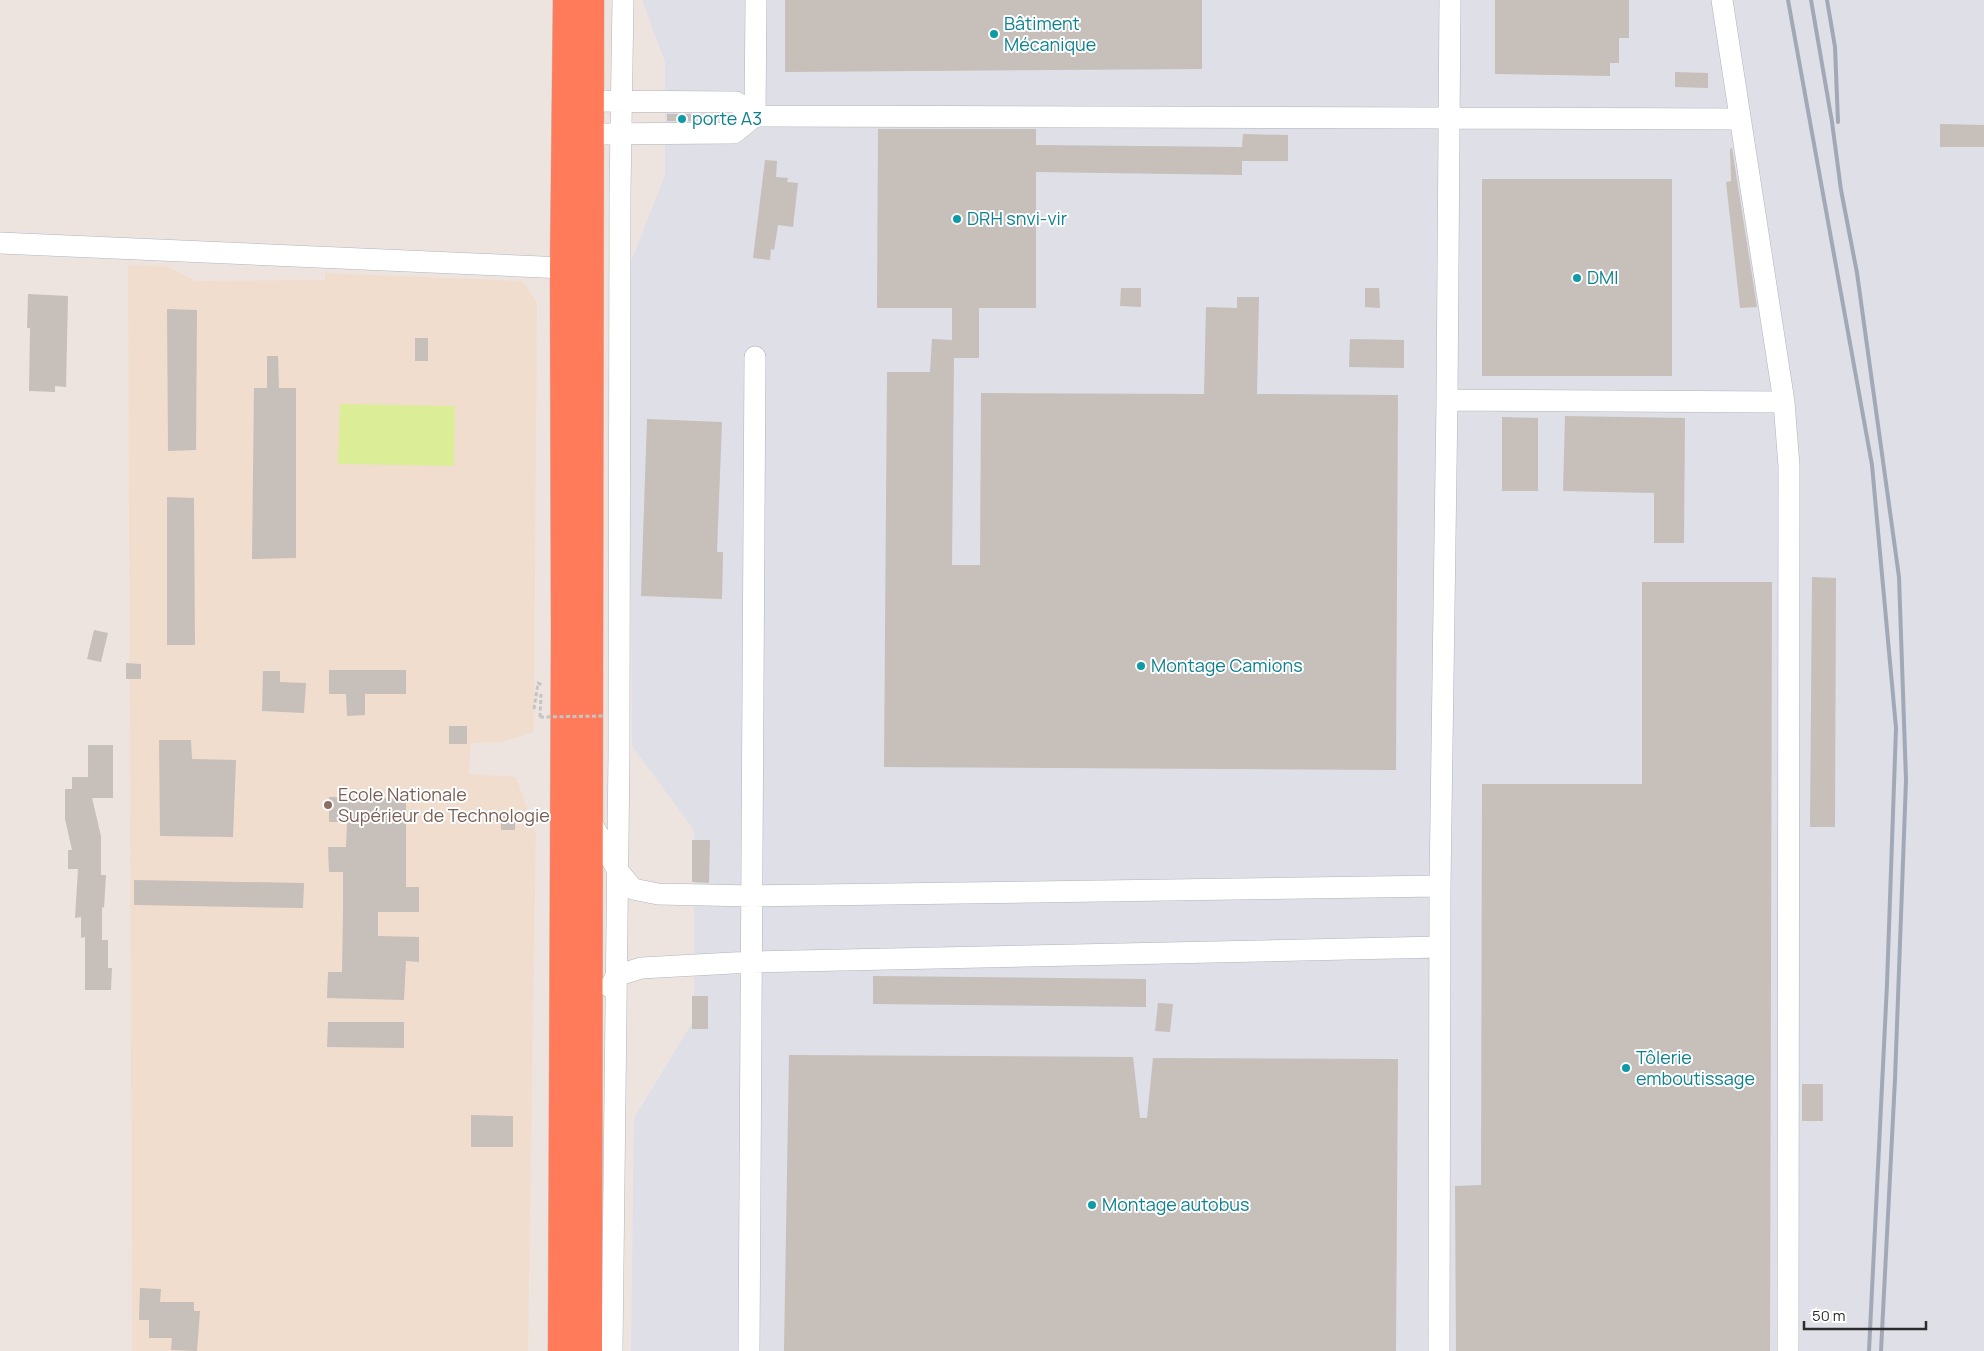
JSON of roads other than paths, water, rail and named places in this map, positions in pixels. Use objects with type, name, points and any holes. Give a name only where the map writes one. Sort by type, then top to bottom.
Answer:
[{"type":"highway","points":[[562,1351],[565,652],[564,268],[568,0]]},
{"type":"highway","points":[[588,1351],[590,0]]},
{"type":"street","points":[[612,1351],[618,871],[623,0]]},
{"type":"street","points":[[755,116],[756,0]]},
{"type":"street","points":[[1439,1351],[1440,886],[1447,400],[1450,0]]},
{"type":"street","points":[[1722,0],[1784,402],[1789,466],[1788,1351]]},
{"type":"street","points":[[590,101],[736,102],[755,116],[1740,119]]},
{"type":"street","points":[[590,134],[734,133],[755,116]]},
{"type":"street","points":[[0,243],[564,268]]},
{"type":"street","points":[[749,1351],[755,357]]},
{"type":"street","points":[[1447,400],[1784,402]]},
{"type":"street","points":[[588,816],[618,871],[633,889],[658,894],[752,896],[1440,886]]},
{"type":"street","points":[[588,1033],[616,976],[641,968],[751,962],[1440,947]]},
{"type":"railway","points":[[1788,0],[1872,465],[1896,728],[1887,984],[1869,1351]]},
{"type":"railway","points":[[1811,0],[1832,122],[1841,190],[1857,273],[1899,577],[1906,780],[1895,1079],[1881,1351]]},
{"type":"railway","points":[[1827,0],[1835,47],[1838,122]]},
{"type":"place","name":"Bâtiment Mécanique","points":[[994,34]]},
{"type":"place","name":"porte A3","points":[[682,119]]},
{"type":"place","name":"DRH snvi-vir","points":[[957,219]]},
{"type":"place","name":"DMI","points":[[1577,278]]},
{"type":"place","name":"Montage Camions","points":[[1141,666]]},
{"type":"place","name":"Ecole Nationale Supérieur de Technologie","points":[[328,805]]},
{"type":"place","name":"Tôlerie emboutissage","points":[[1626,1068]]},
{"type":"place","name":"Montage autobus","points":[[1092,1205]]}]
